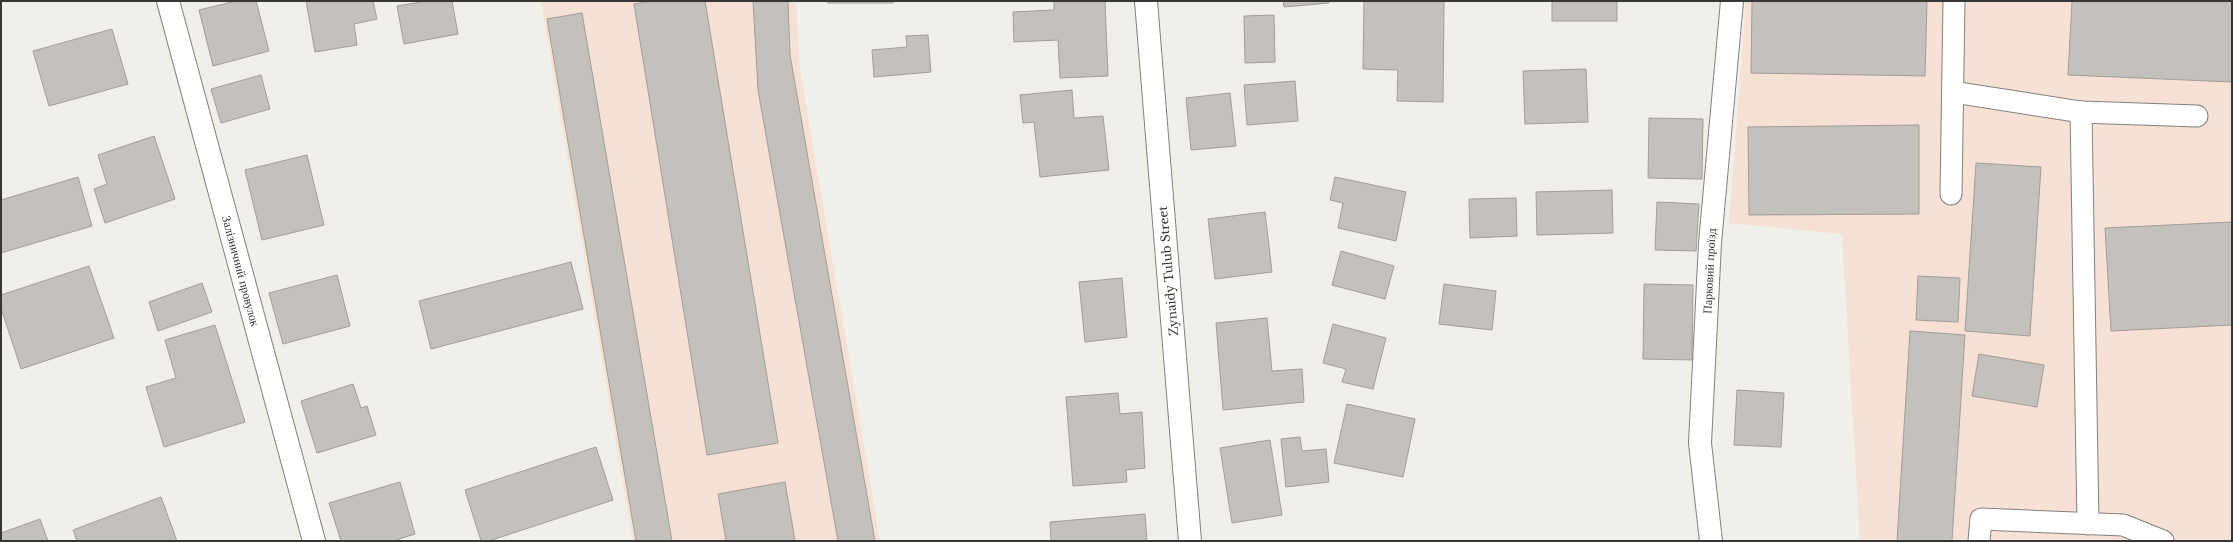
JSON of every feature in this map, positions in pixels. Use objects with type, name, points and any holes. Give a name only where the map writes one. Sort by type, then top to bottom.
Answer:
[{"type":"street","name":"Залізничний провулок","points":[[168,1],[314,541]]},
{"type":"street","name":"Zynaidy Tulub Street","points":[[1146,1],[1190,541]]},
{"type":"street","name":"Парковий проїзд","points":[[1711,541],[1700,443],[1710,243],[1732,1]]},
{"type":"lane","points":[[1951,194],[1954,1]]},
{"type":"lane","points":[[1953,92],[2081,112],[2197,116]]},
{"type":"lane","points":[[2081,112],[2088,524]]},
{"type":"lane","points":[[1979,541],[1981,519],[2123,525],[2163,541]]},
{"type":"shaded area","points":[[541,1],[796,1],[800,70],[880,541],[633,541]]},
{"type":"shaded area","points":[[1746,1],[2232,1],[2232,541],[1860,541],[1842,234],[1729,223]]},
{"type":"building","points":[[236,1],[256,1],[269,51],[213,66],[199,10]]},
{"type":"building","points":[[306,1],[373,1],[377,19],[354,24],[357,45],[315,52]]},
{"type":"building","points":[[427,1],[452,1],[458,34],[404,44],[397,6]]},
{"type":"building","points":[[652,1],[705,1],[778,443],[707,455],[634,4]]},
{"type":"building","points":[[753,1],[788,1],[790,55],[875,541],[838,541],[758,90]]},
{"type":"building","points":[[828,1],[893,1],[893,3],[828,3]]},
{"type":"building","points":[[1054,1],[1105,1],[1108,76],[1060,78],[1058,40],[1014,42],[1013,12],[1054,10]]},
{"type":"building","points":[[1283,1],[1329,1],[1329,3],[1284,7]]},
{"type":"building","points":[[1364,1],[1444,1],[1443,102],[1397,101],[1398,70],[1363,69]]},
{"type":"building","points":[[1552,1],[1617,1],[1617,21],[1552,21]]},
{"type":"building","points":[[1752,1],[1927,1],[1925,76],[1751,73]]},
{"type":"building","points":[[2072,1],[2232,1],[2232,82],[2068,75]]},
{"type":"building","points":[[582,13],[672,541],[636,541],[547,19]]},
{"type":"building","points":[[1274,15],[1275,62],[1245,63],[1244,16]]},
{"type":"building","points":[[112,29],[128,84],[49,106],[33,51]]},
{"type":"building","points":[[928,35],[931,72],[874,77],[872,50],[907,47],[906,36]]},
{"type":"building","points":[[1586,69],[1588,122],[1525,124],[1523,71]]},
{"type":"building","points":[[261,75],[270,109],[221,123],[211,89]]},
{"type":"building","points":[[1295,81],[1298,121],[1247,125],[1244,85]]},
{"type":"building","points":[[1072,90],[1074,118],[1103,116],[1109,170],[1040,177],[1034,122],[1023,123],[1020,95]]},
{"type":"building","points":[[1230,93],[1236,146],[1191,150],[1186,98]]},
{"type":"building","points":[[1649,118],[1703,119],[1702,179],[1648,178]]},
{"type":"building","points":[[1919,125],[1919,214],[1749,215],[1748,127]]},
{"type":"building","points":[[154,136],[175,199],[105,223],[94,189],[107,184],[98,155]]},
{"type":"building","points":[[307,155],[324,225],[262,240],[245,170]]},
{"type":"building","points":[[1976,163],[2041,167],[2030,336],[1965,331]]},
{"type":"building","points":[[78,177],[92,226],[1,253],[1,200]]},
{"type":"building","points":[[1335,177],[1406,192],[1396,241],[1338,228],[1343,203],[1330,200]]},
{"type":"building","points":[[1612,190],[1613,233],[1537,235],[1536,192]]},
{"type":"building","points":[[1516,198],[1517,236],[1470,238],[1469,199]]},
{"type":"building","points":[[1657,202],[1699,204],[1696,251],[1655,250]]},
{"type":"building","points":[[1265,212],[1272,272],[1215,279],[1208,219]]},
{"type":"building","points":[[2232,222],[2232,325],[2111,331],[2105,228]]},
{"type":"building","points":[[1341,251],[1394,266],[1385,299],[1332,285]]},
{"type":"building","points":[[571,262],[583,309],[431,349],[419,301]]},
{"type":"building","points":[[89,266],[114,338],[21,369],[1,308],[1,295]]},
{"type":"building","points":[[337,275],[350,326],[283,344],[269,293]]},
{"type":"building","points":[[1918,276],[1960,278],[1958,322],[1916,320]]},
{"type":"building","points":[[1122,278],[1127,337],[1085,342],[1079,282]]},
{"type":"building","points":[[202,283],[212,312],[158,331],[149,302]]},
{"type":"building","points":[[1444,284],[1496,291],[1492,330],[1439,324]]},
{"type":"building","points":[[1644,284],[1693,285],[1692,360],[1643,359]]},
{"type":"building","points":[[1267,318],[1272,371],[1302,369],[1304,402],[1223,410],[1216,323]]},
{"type":"building","points":[[1333,324],[1386,338],[1373,389],[1342,382],[1346,369],[1323,363]]},
{"type":"building","points":[[215,325],[245,422],[164,447],[146,387],[176,378],[165,340]]},
{"type":"building","points":[[1910,331],[1965,335],[1952,541],[1897,541]]},
{"type":"building","points":[[1979,354],[2044,365],[2037,407],[1972,396]]},
{"type":"building","points":[[353,384],[361,408],[367,406],[376,435],[317,453],[301,401]]},
{"type":"building","points":[[1737,390],[1784,393],[1781,447],[1734,445]]},
{"type":"building","points":[[1118,393],[1120,414],[1142,412],[1145,468],[1126,470],[1127,482],[1073,486],[1066,397]]},
{"type":"building","points":[[1347,404],[1415,419],[1403,477],[1334,463]]},
{"type":"building","points":[[1300,437],[1302,451],[1326,449],[1329,482],[1286,487],[1281,439]]},
{"type":"building","points":[[1270,440],[1282,515],[1232,523],[1220,448]]},
{"type":"building","points":[[596,447],[613,500],[489,541],[481,541],[465,490]]},
{"type":"building","points":[[400,482],[415,534],[393,541],[341,541],[329,503]]},
{"type":"building","points":[[785,482],[795,541],[726,541],[718,494]]},
{"type":"building","points":[[161,497],[177,541],[77,541],[73,530]]},
{"type":"building","points":[[1145,514],[1147,541],[1051,541],[1050,522]]},
{"type":"building","points":[[40,519],[48,541],[1,541],[1,533]]}]
